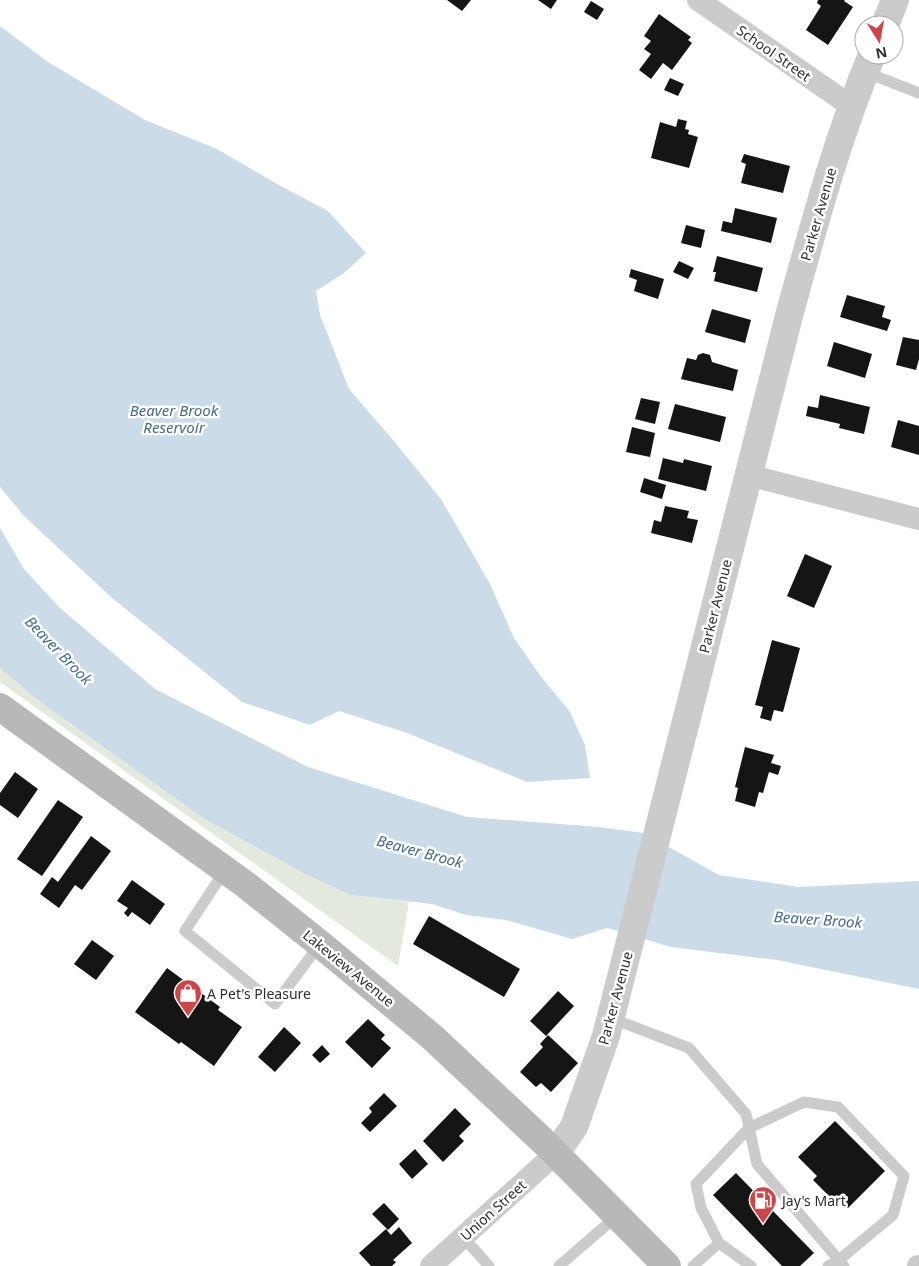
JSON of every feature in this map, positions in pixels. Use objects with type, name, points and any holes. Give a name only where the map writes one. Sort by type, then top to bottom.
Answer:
[{"type":"main road","name":"Lakeview Avenue","points":[[0,708],[246,885],[432,1037],[555,1154],[667,1266]]},
{"type":"street","name":"School Street","points":[[698,0],[851,106]]},
{"type":"street","points":[[889,15],[895,0]]},
{"type":"street","name":"Parker Avenue","points":[[555,1154],[574,1127],[606,1036],[790,312],[819,207],[851,106],[867,65]]},
{"type":"street","points":[[748,475],[919,519]]},
{"type":"street","name":"Union Street","points":[[431,1266],[555,1154]]},
{"type":"lane","points":[[871,65],[919,94]]},
{"type":"lane","points":[[225,870],[185,931],[275,1004],[320,944]]},
{"type":"lane","points":[[611,1018],[688,1048],[746,1114],[757,1164],[842,1263]]},
{"type":"lane","points":[[751,1266],[719,1243],[701,1208],[696,1184],[749,1128],[804,1102],[838,1107],[904,1176],[892,1215],[842,1263],[828,1266]]},
{"type":"lane","points":[[559,1266],[618,1216]]},
{"type":"lane","points":[[463,1237],[489,1266]]},
{"type":"lane","points":[[692,1266],[719,1243]]},
{"type":"shaded area","points":[[0,668],[40,702],[203,818],[303,873],[350,895],[409,902],[398,966],[0,682]]},
{"type":"water","name":"Beaver Brook Reservoir","points":[[0,26],[48,62],[145,120],[217,149],[328,211],[366,253],[344,273],[316,291],[320,315],[349,389],[441,499],[489,582],[514,638],[539,674],[570,712],[585,745],[590,778],[527,782],[407,733],[339,711],[310,725],[242,702],[112,598],[24,516],[0,487]]},
{"type":"water","name":"Beaver Brook","points":[[0,528],[24,569],[60,608],[155,689],[308,767],[467,817],[599,827],[644,833],[719,875],[799,887],[919,881],[919,989],[777,960],[671,947],[607,928],[572,939],[506,920],[466,915],[432,904],[350,895],[303,873],[203,818],[40,702],[0,668]]},
{"type":"building","points":[[447,0],[471,0],[462,11]]},
{"type":"building","points":[[538,0],[557,0],[551,9]]},
{"type":"building","points":[[818,0],[845,0],[853,7],[828,45],[806,30],[821,6],[817,3]]},
{"type":"building","points":[[591,1],[604,9],[597,20],[584,12]]},
{"type":"building","points":[[659,14],[691,37],[688,40],[692,43],[672,70],[663,63],[651,79],[639,70],[651,54],[644,49],[651,41],[644,36]]},
{"type":"building","points":[[670,78],[684,84],[678,96],[664,90]]},
{"type":"building","points":[[678,119],[687,121],[685,129],[689,130],[688,134],[698,137],[689,168],[651,158],[660,122],[676,127]]},
{"type":"building","points":[[744,154],[790,166],[783,193],[741,183],[746,164],[741,162]]},
{"type":"building","points":[[735,208],[777,218],[771,243],[721,231],[723,221],[732,223]]},
{"type":"building","points":[[686,225],[705,230],[701,248],[681,243]]},
{"type":"building","points":[[717,256],[763,268],[757,292],[714,281],[716,272],[713,272]]},
{"type":"building","points":[[679,261],[694,268],[688,279],[673,272]]},
{"type":"building","points":[[631,269],[664,279],[658,299],[634,291],[637,280],[629,277]]},
{"type":"building","points":[[847,295],[885,306],[882,317],[891,320],[887,331],[840,317]]},
{"type":"building","points":[[712,309],[751,320],[745,343],[705,332]]},
{"type":"building","points":[[903,337],[919,340],[919,359],[916,370],[896,365]]},
{"type":"building","points":[[834,342],[872,354],[865,378],[827,366]]},
{"type":"building","points":[[703,353],[710,355],[712,362],[738,370],[733,391],[681,379],[687,358],[696,360],[698,355]]},
{"type":"building","points":[[820,395],[870,407],[864,434],[839,428],[840,424],[806,416],[808,406],[818,408]]},
{"type":"building","points":[[641,398],[660,402],[655,424],[635,419]]},
{"type":"building","points":[[675,404],[726,417],[720,442],[668,429]]},
{"type":"building","points":[[898,420],[919,426],[919,455],[891,447]]},
{"type":"building","points":[[632,427],[655,433],[650,457],[626,452]]},
{"type":"building","points":[[663,458],[683,463],[684,459],[712,466],[706,491],[658,479]]},
{"type":"building","points":[[644,478],[666,485],[662,499],[640,492]]},
{"type":"building","points":[[665,506],[689,511],[687,518],[698,520],[692,543],[651,533],[654,520],[661,522]]},
{"type":"building","points":[[805,554],[832,566],[814,608],[787,596]]},
{"type":"building","points":[[772,640],[800,648],[783,712],[774,710],[771,721],[760,718],[763,707],[755,705]]},
{"type":"building","points":[[745,747],[774,755],[771,763],[781,766],[778,775],[769,772],[763,793],[759,792],[755,807],[735,801],[738,788],[735,787]]},
{"type":"building","points":[[15,772],[38,789],[18,818],[0,805],[0,793]]},
{"type":"building","points":[[58,800],[83,817],[42,876],[17,859]]},
{"type":"building","points":[[91,836],[111,851],[82,890],[75,885],[59,908],[40,894],[52,877],[58,882]]},
{"type":"building","points":[[132,880],[165,904],[150,925],[132,912],[128,917],[124,913],[128,908],[117,901]]},
{"type":"building","points":[[429,916],[520,969],[504,997],[413,944]]},
{"type":"building","points":[[92,940],[114,956],[96,980],[74,964]]},
{"type":"building","points":[[167,968],[220,1007],[218,1010],[242,1027],[214,1066],[181,1042],[179,1044],[135,1012]]},
{"type":"building","points":[[558,991],[574,1006],[546,1036],[530,1021]]},
{"type":"building","points":[[368,1019],[385,1035],[381,1039],[391,1048],[372,1068],[345,1042]]},
{"type":"building","points":[[284,1027],[301,1043],[275,1072],[258,1057]]},
{"type":"building","points":[[548,1035],[578,1063],[551,1092],[541,1083],[536,1087],[520,1072],[543,1047],[540,1044]]},
{"type":"building","points":[[322,1045],[330,1054],[320,1063],[312,1055]]},
{"type":"building","points":[[384,1093],[397,1106],[370,1132],[361,1123],[372,1112],[369,1108]]},
{"type":"building","points":[[455,1108],[471,1124],[459,1136],[464,1141],[443,1162],[423,1141]]},
{"type":"building","points":[[835,1121],[885,1171],[848,1208],[840,1201],[837,1204],[813,1180],[817,1176],[798,1157]]},
{"type":"building","points":[[415,1149],[428,1164],[412,1179],[399,1164]]},
{"type":"building","name":"Jay's Mart","points":[[736,1173],[814,1253],[800,1266],[782,1266],[713,1195]]},
{"type":"building","points":[[384,1203],[399,1219],[388,1230],[372,1214]]},
{"type":"building","points":[[399,1227],[412,1243],[393,1260],[396,1262],[392,1266],[371,1266],[359,1253],[386,1229],[391,1235]]},
{"type":"place","name":"A Pet's Pleasure","points":[[188,1017]]},
{"type":"place","name":"Jay's Mart","points":[[763,1224]]}]
